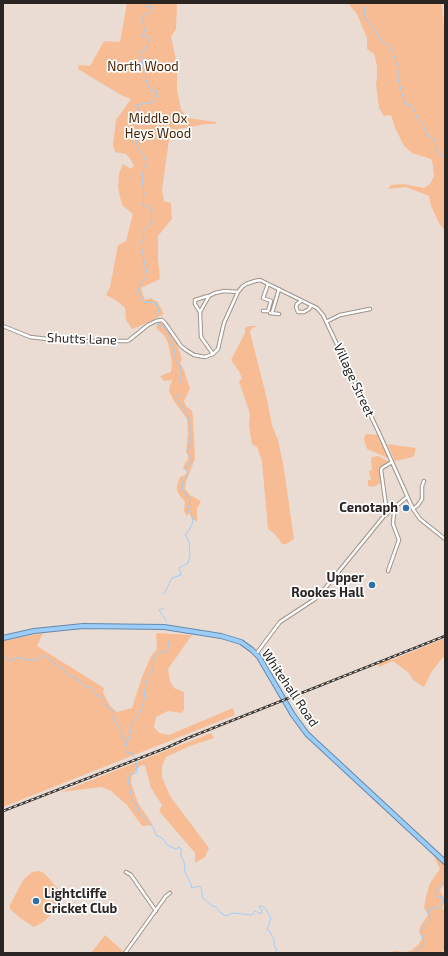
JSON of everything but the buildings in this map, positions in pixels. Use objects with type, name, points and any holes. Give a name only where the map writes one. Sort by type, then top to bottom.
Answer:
[{"type":"highway","name":"Whitehall Road","points":[[3,638],[34,631],[83,626],[164,627],[233,639],[247,646],[256,654],[265,667],[292,715],[307,734],[445,862]]},
{"type":"street","points":[[238,292],[219,292],[195,300],[195,304],[200,312],[201,337],[213,354],[220,346],[221,333],[224,323],[238,292],[242,287],[250,282],[260,280],[268,284],[263,298],[271,301],[268,311],[263,311]]},
{"type":"street","name":"Village Street","points":[[268,284],[320,311],[413,509],[420,519],[445,539]]},
{"type":"street","points":[[279,289],[271,313],[279,314]]},
{"type":"street","points":[[200,312],[209,296]]},
{"type":"street","points":[[301,301],[296,307],[298,312],[304,312],[311,306]]},
{"type":"street","points":[[326,322],[340,315],[370,310]]},
{"type":"street","name":"Shutts Lane","points":[[3,326],[30,337],[65,341],[128,341],[148,325],[161,320],[165,323],[181,346],[186,350],[205,357],[213,354]]},
{"type":"street","points":[[387,513],[381,470],[392,462]]},
{"type":"street","points":[[413,509],[422,499],[422,486],[424,481]]},
{"type":"street","points":[[256,654],[280,622],[315,599],[387,513],[407,498]]},
{"type":"street","points":[[388,571],[399,540],[393,524],[394,513],[392,510]]},
{"type":"street","points":[[126,872],[131,875],[156,911]]},
{"type":"street","points":[[125,953],[170,893]]},
{"type":"green space","points":[[127,3],[177,3],[176,29],[171,37],[177,64],[177,89],[181,110],[188,118],[216,122],[216,124],[206,124],[179,129],[169,140],[162,190],[164,201],[171,203],[172,219],[158,236],[160,279],[141,288],[145,300],[152,298],[154,301],[157,301],[164,314],[132,329],[126,320],[125,308],[117,301],[106,295],[110,287],[118,245],[126,241],[133,214],[122,205],[118,188],[119,173],[123,164],[131,169],[134,166],[126,154],[115,152],[113,145],[116,120],[131,99],[121,95],[78,69],[79,65],[90,66],[104,41],[120,42]]},
{"type":"green space","points":[[349,3],[442,3],[445,46],[445,230],[440,225],[431,206],[429,196],[406,187],[388,189],[391,185],[403,184],[424,188],[430,184],[434,176],[433,165],[431,159],[412,153],[404,146],[395,128],[391,115],[384,116],[379,108],[376,84],[377,66],[374,54],[367,49],[367,38],[357,14]]},
{"type":"green space","points":[[161,322],[176,341],[182,359],[180,363],[184,370],[190,389],[184,401],[186,406],[192,411],[195,459],[186,481],[185,489],[190,495],[201,501],[197,509],[197,521],[193,520],[189,513],[187,516],[184,511],[185,502],[177,490],[180,477],[184,476],[188,472],[183,468],[188,460],[188,455],[186,452],[188,434],[187,419],[174,401],[169,391],[172,380],[164,381],[160,376],[171,372],[172,363],[168,343],[164,335],[156,328],[157,324]]},
{"type":"green space","points":[[249,326],[258,326],[252,328],[250,332],[272,425],[278,440],[283,463],[294,539],[286,544],[282,544],[275,534],[268,529],[262,461],[257,447],[252,444],[249,427],[250,414],[239,381],[242,379],[240,373],[231,360],[245,333],[245,328]]},
{"type":"green space","points":[[365,435],[378,435],[388,458],[367,449],[364,439]]},
{"type":"green space","points":[[387,444],[416,448],[414,456],[395,461]]},
{"type":"green space","points":[[378,456],[389,463],[381,468],[381,483],[373,487],[368,486],[368,480],[371,480],[369,471],[372,470],[371,459],[372,457]]},
{"type":"green space","points":[[43,633],[37,646],[104,688],[103,692],[110,706],[117,712],[132,708],[142,677],[151,656],[157,649],[156,633],[192,635],[168,669],[170,681],[174,688],[184,692],[184,710],[181,713],[168,711],[156,717],[154,727],[159,733],[169,735],[233,708],[235,715],[3,807],[3,641]]},
{"type":"green space","points":[[445,638],[445,655],[432,671],[424,687],[413,680],[409,673],[393,661],[379,667],[377,664],[389,659],[392,660]]},
{"type":"green space","points":[[211,733],[214,738],[190,746],[166,757],[162,767],[162,777],[170,796],[209,848],[205,857],[195,863],[195,853],[159,811],[162,805],[151,788],[145,766],[141,765],[131,777],[131,782],[138,803],[153,825],[142,826],[127,805],[111,791],[102,787],[61,792]]},
{"type":"green space","points":[[434,856],[445,865],[445,884],[440,890],[445,900],[442,909],[445,909],[445,949],[441,953],[391,953],[394,951],[406,952],[412,950],[419,944],[422,938],[419,932],[420,927],[428,915],[424,908],[426,897],[430,883],[440,869]]},
{"type":"green space","name":"Lightcliffe Cricket Club","points":[[39,871],[44,873],[62,893],[62,898],[57,909],[43,922],[34,927],[10,909],[10,905],[23,880],[32,872]]},
{"type":"green space","points":[[105,935],[124,952],[91,953]]},
{"type":"waterway","points":[[149,3],[146,7],[149,6],[153,8],[149,13],[143,15],[145,31],[141,36],[148,36],[147,47],[139,54],[143,61],[142,66],[146,72],[145,78],[150,90],[156,91],[157,94],[153,102],[135,105],[143,118],[138,125],[136,140],[146,163],[142,178],[144,193],[143,206],[148,205],[152,211],[151,222],[143,231],[144,238],[141,244],[145,266],[147,269],[145,279],[140,285],[138,291],[144,302],[156,303],[159,310],[157,315],[159,326],[164,326],[169,334],[175,352],[175,359],[181,368],[181,384]]},
{"type":"waterway","points":[[363,3],[365,10],[364,15],[367,21],[374,28],[382,42],[388,45],[393,53],[398,69],[398,79],[405,104],[410,105],[414,109],[417,118],[423,124],[426,133],[435,140],[436,149],[441,156],[445,157]]},
{"type":"waterway","points":[[445,206],[445,211]]},
{"type":"waterway","points":[[164,594],[172,578],[181,575],[179,568],[188,563],[190,556],[189,542],[185,534],[188,532],[193,522],[191,512],[187,511],[190,500],[183,491],[182,487],[183,481],[188,475],[185,467],[189,465],[192,459],[187,452],[190,446],[190,424],[187,413],[177,399],[180,393]]},
{"type":"waterway","points":[[164,608],[159,610],[167,622]]},
{"type":"waterway","points":[[168,641],[169,648],[166,652],[159,652],[154,658],[153,670],[148,677],[145,688],[144,701],[140,712],[131,725],[131,730],[125,749],[126,752],[132,753],[136,761],[137,773],[130,774],[128,780],[132,800],[139,809],[138,811],[154,829],[156,835],[162,838],[166,844],[171,847],[176,849],[179,847],[181,849],[185,872],[192,888],[199,886],[202,891],[202,897],[212,906],[216,907],[226,916],[233,913],[252,915],[255,911],[261,914],[262,911],[259,906],[266,909],[271,918],[267,930],[270,932],[274,940],[274,945],[277,950],[275,953]]},
{"type":"waterway","points":[[3,655],[10,661],[19,657],[25,660],[35,660],[43,655],[63,669],[68,675],[77,679],[86,687],[91,688],[97,696],[100,696],[103,699],[104,704],[114,712],[114,720],[122,732],[122,736],[126,744]]},
{"type":"waterway","points":[[413,953],[423,946],[424,943],[421,930],[430,920],[428,909],[441,907],[443,900],[442,897],[435,896],[436,891],[445,881]]},
{"type":"railway","points":[[3,811],[166,748],[445,636]]},
{"type":"place","name":"Cenotaph","points":[[406,508]]},
{"type":"place","name":"Upper Rookes Hall","points":[[372,585]]},
{"type":"place","name":"Lightcliffe Cricket Club","points":[[36,901]]},
{"type":"park label","name":"North Wood","points":[[143,67]]},
{"type":"park label","name":"Middle Ox Heys Wood","points":[[158,126]]}]
